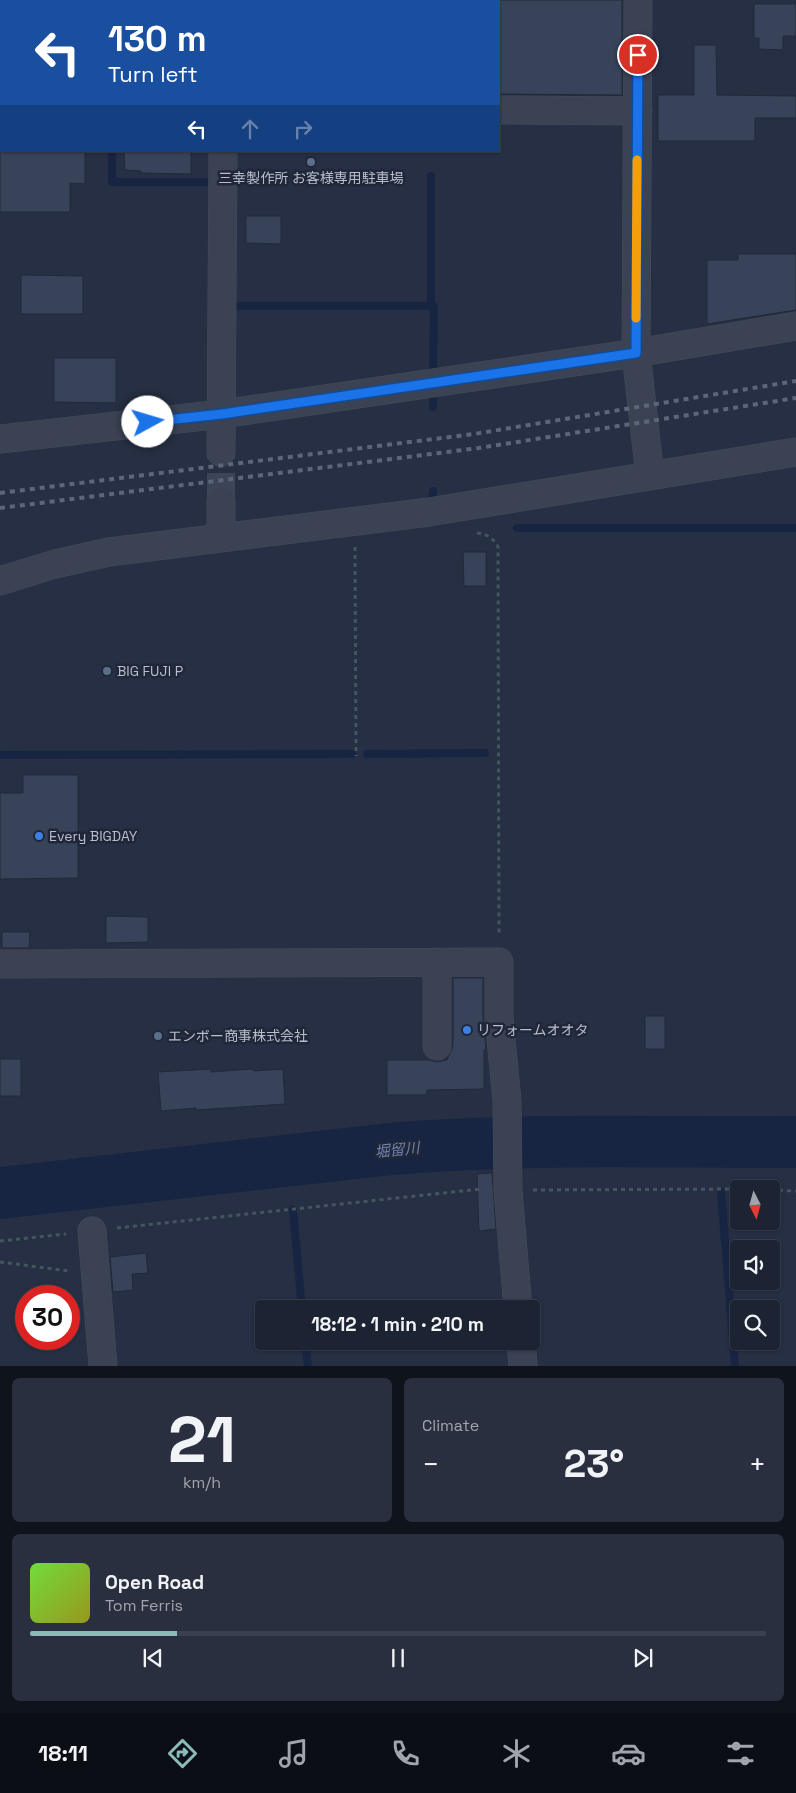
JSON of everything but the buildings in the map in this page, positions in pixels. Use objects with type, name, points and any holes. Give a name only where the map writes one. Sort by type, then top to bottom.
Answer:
[{"type":"street","points":[[638,0],[636,353],[650,476]]},
{"type":"street","points":[[500,110],[638,111]]},
{"type":"street","points":[[221,452],[223,152]]},
{"type":"street","points":[[0,439],[222,414],[636,353],[796,326]]},
{"type":"street","points":[[0,581],[90,555],[429,512],[796,452]]},
{"type":"street","points":[[221,501],[221,538]]},
{"type":"street","points":[[437,962],[437,1046]]},
{"type":"street","points":[[0,964],[499,962],[499,1018],[506,1100],[508,1188],[517,1300]]},
{"type":"street","points":[[92,1231],[103,1366]]},
{"type":"street","points":[[522,1350],[523,1366]]},
{"type":"path","points":[[355,522],[356,756]]},
{"type":"path","points":[[471,533],[487,535],[494,540],[498,548],[499,962]]},
{"type":"path","points":[[0,1241],[478,1188],[730,1189]]},
{"type":"path","points":[[780,1190],[796,1190]]},
{"type":"path","points":[[0,1262],[60,1270],[96,1279]]},
{"type":"water","name":"堀留川","points":[[541,1116],[796,1116],[796,1168],[595,1167],[494,1169],[393,1175],[0,1219],[0,1167],[388,1123]]},
{"type":"waterway","points":[[112,152],[112,182],[207,182]]},
{"type":"waterway","points":[[431,176],[431,307]]},
{"type":"waterway","points":[[234,306],[434,306],[433,372]]},
{"type":"waterway","points":[[433,394],[433,407]]},
{"type":"waterway","points":[[432,502],[433,491]]},
{"type":"waterway","points":[[517,528],[796,528]]},
{"type":"waterway","points":[[367,754],[485,753]]},
{"type":"waterway","points":[[0,755],[352,754]]},
{"type":"waterway","points":[[721,1192],[735,1366]]},
{"type":"waterway","points":[[293,1210],[301,1300]]},
{"type":"waterway","points":[[306,1350],[308,1366]]},
{"type":"tunnel","points":[[221,452],[221,501]]},
{"type":"railway","points":[[0,493],[474,434],[796,381]]},
{"type":"railway","points":[[0,508],[479,448],[796,398]]},
{"type":"slow traffic","points":[[636,318],[637,160]]},
{"type":"place","name":"三幸製作所 お客様専用駐車場","points":[[311,162]]},
{"type":"place","name":"BIG FUJI P","points":[[107,671]]},
{"type":"place","name":"Every BIGDAY","points":[[39,836]]},
{"type":"place","name":"リフォームオオタ","points":[[467,1030]]},
{"type":"place","name":"エンボー商事株式会社","points":[[158,1036]]},
{"type":"route","points":[[148,422],[222,414],[636,353],[638,55]]}]
